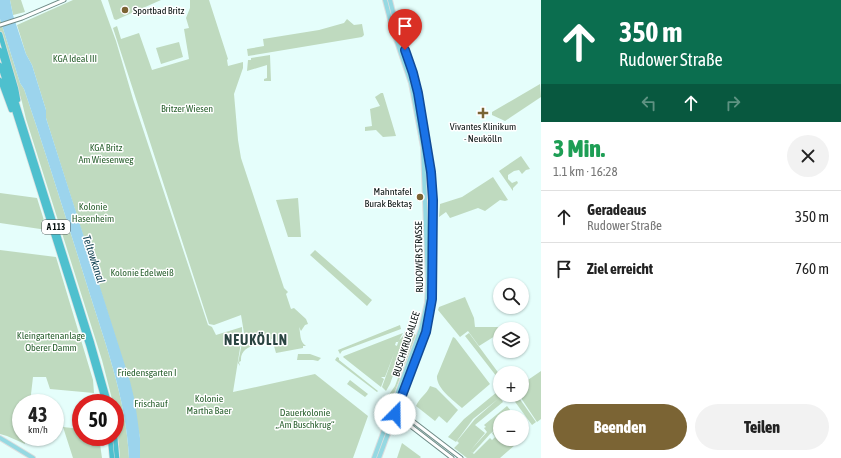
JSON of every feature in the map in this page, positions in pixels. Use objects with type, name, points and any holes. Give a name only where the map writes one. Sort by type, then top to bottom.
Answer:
[{"type":"highway","points":[[0,34],[19,99],[17,104]]},
{"type":"highway","name":"A 113","points":[[0,50],[80,304],[107,394]]},
{"type":"highway","name":"A 113","points":[[0,65],[102,394]]},
{"type":"highway","points":[[0,80],[14,118],[17,121]]},
{"type":"highway","points":[[111,446],[112,458]]},
{"type":"highway","points":[[116,446],[117,458]]},
{"type":"main road","name":"RUDOWER STRASSE","points":[[385,0],[411,83],[423,146],[428,282],[427,303]]},
{"type":"main road","name":"RUDOWER STRASSE","points":[[390,0],[415,82],[431,172],[433,200],[432,303]]},
{"type":"main road","name":"BUSCHKRUGALLEE","points":[[374,458],[421,329],[427,303]]},
{"type":"main road","name":"BUSCHKRUGALLEE","points":[[379,458],[426,332],[432,303]]},
{"type":"main road","points":[[0,438],[33,458]]},
{"type":"street","points":[[0,25],[18,20],[64,0]]},
{"type":"street","points":[[397,409],[461,458]]},
{"type":"street","points":[[395,414],[452,458]]},
{"type":"green space","points":[[10,0],[21,0],[25,12],[13,15]]},
{"type":"green space","points":[[73,0],[101,0],[116,41],[133,99],[208,325],[212,327],[216,335],[242,327],[242,336],[233,392],[315,374],[368,416],[353,458],[140,458],[140,438],[127,374],[46,118],[46,110],[32,65],[26,54],[17,25]]},
{"type":"green space","name":"Sportbad Britz","points":[[108,0],[161,0],[116,20],[114,19]]},
{"type":"green space","name":"Britzer Wiesen","points":[[190,0],[209,0],[228,59],[228,66],[243,62],[243,68],[234,94],[241,158],[284,288],[288,292],[286,294],[291,309],[294,308],[306,319],[308,324],[305,325],[301,331],[299,327],[301,340],[306,346],[303,346],[303,348],[276,353],[271,339],[271,342],[262,342],[261,344],[250,347],[244,351],[241,361],[239,362],[240,366],[238,363],[244,333],[241,315],[214,325],[209,324],[113,28],[117,26],[121,39],[139,33],[152,70],[189,59],[184,29],[189,28],[186,18],[190,8]]},
{"type":"green space","points":[[0,19],[20,83],[24,89],[40,137],[107,347],[120,394],[111,394],[102,360],[26,119],[0,31]]},
{"type":"green space","points":[[347,19],[354,25],[362,24],[364,35],[362,37],[248,56],[247,49],[264,46],[263,39],[319,30],[344,23]]},
{"type":"green space","points":[[179,42],[183,57],[161,64],[156,48]]},
{"type":"green space","points":[[270,55],[271,81],[264,81],[264,79],[267,78],[267,65],[247,71],[248,60],[251,60],[251,58]]},
{"type":"green space","points":[[540,84],[541,97],[505,121],[492,115],[492,112]]},
{"type":"green space","points":[[383,93],[396,136],[383,137],[376,130],[365,131],[365,127],[372,126],[370,109],[380,106],[375,97]]},
{"type":"green space","points":[[521,156],[530,169],[526,170],[522,174],[519,170],[508,175],[508,179],[512,183],[517,181],[518,183],[513,188],[513,191],[499,171]]},
{"type":"green space","points":[[493,177],[508,200],[500,200],[485,211],[478,208],[450,218],[446,212],[439,217],[440,204],[462,197]]},
{"type":"green space","points":[[0,193],[37,198],[47,230],[0,223]]},
{"type":"green space","points":[[298,198],[301,237],[288,237],[276,200]]},
{"type":"green space","name":"Kleingartenanlage Oberer Damm","points":[[0,250],[56,257],[93,380],[94,393],[50,389],[46,377],[33,377],[31,394],[12,394],[12,438],[0,434]]},
{"type":"green space","points":[[315,250],[372,300],[367,306],[310,255]]},
{"type":"green space","points":[[465,297],[474,318],[475,327],[493,327],[493,337],[479,346],[468,331],[460,337],[438,310],[439,307]]},
{"type":"green space","points":[[428,307],[426,327],[398,405],[396,404],[423,329]]},
{"type":"green space","points":[[400,325],[401,329],[342,351],[340,354],[338,350]]},
{"type":"green space","points":[[409,330],[390,384],[386,391],[382,387],[399,340],[404,335],[404,332]]},
{"type":"green space","points":[[403,333],[398,342],[396,342],[395,345],[397,346],[385,377],[381,377],[384,379],[381,387],[343,357],[344,356]]},
{"type":"green space","points":[[469,333],[493,366],[493,372],[465,336]]},
{"type":"green space","points":[[414,334],[416,335],[391,402],[384,398],[387,395],[388,396],[395,386]]},
{"type":"green space","points":[[453,337],[490,384],[462,408],[446,394],[437,380],[437,376]]},
{"type":"green space","points":[[298,354],[310,354],[321,358],[318,361],[297,360]]},
{"type":"green space","points":[[337,357],[378,391],[377,392],[335,360]]},
{"type":"green space","points":[[541,371],[541,419],[537,422],[524,402],[529,402],[529,379]]},
{"type":"green space","points":[[350,380],[368,394],[365,397],[347,384]]},
{"type":"green space","points":[[430,386],[436,388],[458,410],[447,423],[439,416],[435,421],[416,406]]},
{"type":"green space","points":[[493,395],[493,402],[494,402],[473,419],[456,442],[448,437],[464,419]]},
{"type":"green space","points":[[495,402],[503,402],[475,425],[485,433],[471,450],[487,432],[484,425],[493,418],[493,432],[473,453],[470,451],[474,454],[490,438],[492,440],[493,439],[493,446],[514,446],[500,458],[467,458],[454,448],[459,443],[457,441],[475,419]]},
{"type":"green space","points":[[515,402],[522,402],[528,410],[521,410]]},
{"type":"green space","points":[[507,406],[510,410],[502,410]]},
{"type":"green space","points":[[529,412],[536,422],[532,425],[529,421]]},
{"type":"green space","points":[[124,413],[129,458],[120,458],[119,446],[124,446]]},
{"type":"green space","points":[[64,427],[72,428],[72,446],[100,446],[102,458],[73,458]]},
{"type":"green space","points":[[402,443],[421,457],[397,458]]},
{"type":"water","points":[[0,0],[10,0],[13,15],[26,54],[32,65],[46,110],[46,118],[130,381],[135,402],[140,438],[140,458],[129,458],[124,413],[124,394],[120,394],[107,347],[48,161],[24,89],[20,83],[0,19]]},
{"type":"place","name":"Sportbad Britz","points":[[125,10]]},
{"type":"place","name":"Vivantes Klinikum - Neukölln","points":[[483,113]]},
{"type":"place","name":"Mahntafel Burak Bektaş","points":[[420,197]]},
{"type":"district","name":"NEUKÖLLN","points":[[256,340]]},
{"type":"route","points":[[395,414],[426,332],[432,305],[433,200],[431,172],[418,93],[405,50]]},
{"type":"park label","name":"KGA Ideal III","points":[[75,58]]},
{"type":"park label","name":"KGA Britz Am Wiesenweg","points":[[106,152]]},
{"type":"park label","name":"Kolonie Hasenheim","points":[[93,212]]},
{"type":"park label","name":"Kolonie Edelweiß","points":[[142,272]]},
{"type":"park label","name":"Friedensgarten I","points":[[147,372]]},
{"type":"park label","name":"Frischauf","points":[[151,403]]},
{"type":"park label","name":"Kolonie Martha Baer","points":[[209,404]]},
{"type":"park label","name":"Dauerkolonie „Am Buschkrug“","points":[[305,418]]},
{"type":"water label","name":"Teltowkanal","points":[[94,259]]}]
